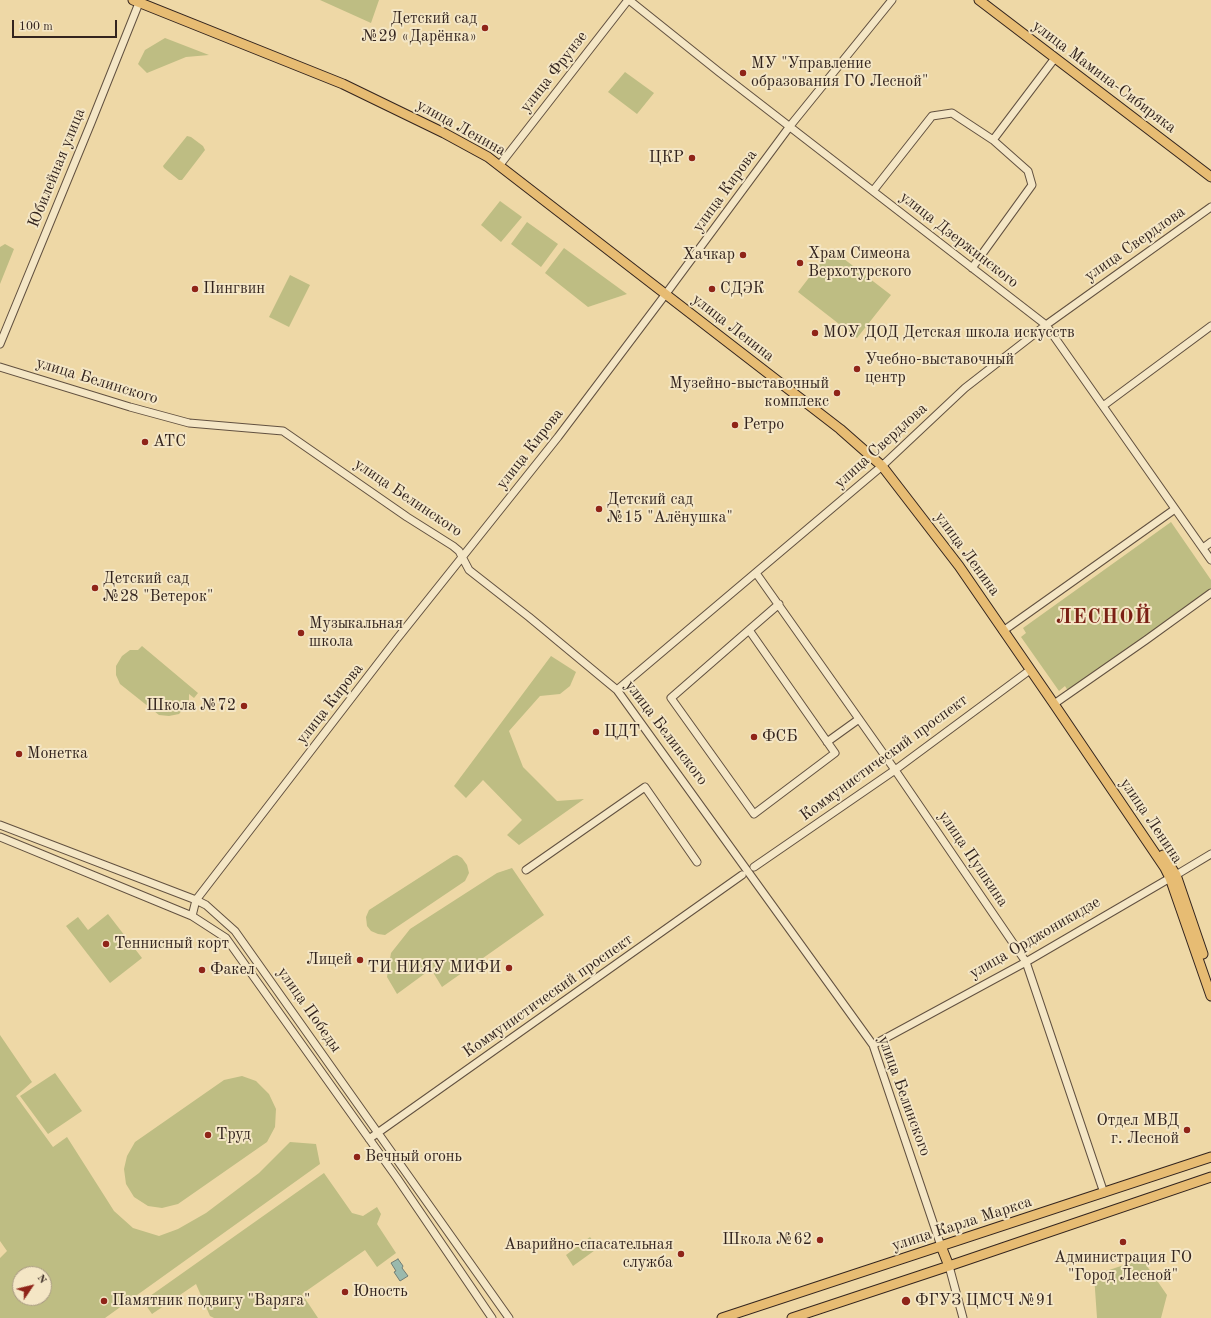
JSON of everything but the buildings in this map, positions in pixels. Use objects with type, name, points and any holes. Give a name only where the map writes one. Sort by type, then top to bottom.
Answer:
[{"type":"main road","name":"улица Мамина-Сибиряка","points":[[979,0],[1211,177]]},
{"type":"main road","name":"улица Ленина","points":[[140,1],[343,84],[444,133],[500,164],[667,293],[840,429],[883,465],[960,565],[1005,629],[1030,670],[1056,703],[1154,851],[1173,876],[1208,975],[1211,996]]},
{"type":"main road","points":[[1005,629],[1056,703]]},
{"type":"main road","name":"улица Карла Маркса","points":[[722,1318],[739,1316],[1211,1156]]},
{"type":"main road","points":[[792,1318],[1211,1177]]},
{"type":"main road","name":"улица Белинского","points":[[942,1246],[949,1266]]},
{"type":"street","name":"улица Дзержинского","points":[[629,0],[719,72],[1046,325],[1211,560]]},
{"type":"street","name":"улица Фрунзе","points":[[500,164],[629,0]]},
{"type":"street","name":"улица Кирова","points":[[192,916],[196,900],[396,640],[558,437],[667,293],[790,126],[892,0]]},
{"type":"street","name":"Юбилейная улица","points":[[0,344],[140,1]]},
{"type":"street","points":[[993,140],[1055,58]]},
{"type":"street","points":[[873,191],[932,116],[952,112],[993,140],[1028,171],[1032,186],[972,268]]},
{"type":"street","name":"улица Свердлова","points":[[618,690],[883,465],[965,388],[1046,325],[1211,207]]},
{"type":"street","points":[[1103,406],[1211,326]]},
{"type":"street","name":"улица Белинского","points":[[0,367],[130,407],[189,423],[283,430],[459,551],[469,570],[618,690],[873,1045],[942,1246]]},
{"type":"street","points":[[1005,629],[1175,509]]},
{"type":"street","points":[[1203,548],[1211,542]]},
{"type":"street","name":"улица Пушкина","points":[[756,573],[895,770],[1026,962],[1104,1193]]},
{"type":"street","points":[[1056,703],[1211,593]]},
{"type":"street","points":[[749,630],[835,753],[754,814],[672,698],[749,630],[779,604]]},
{"type":"street","name":"Коммунистический проспект","points":[[754,867],[895,770],[1030,670]]},
{"type":"street","points":[[827,742],[859,719]]},
{"type":"street","points":[[526,870],[645,787],[697,862]]},
{"type":"street","name":"улица Победы","points":[[0,825],[196,900],[206,905],[235,931],[509,1318]]},
{"type":"street","name":"улица Победы","points":[[0,837],[192,916],[226,938],[397,1178],[492,1318]]},
{"type":"street","name":"улица Орджоникидзе","points":[[873,1045],[1026,962],[1211,854]]},
{"type":"street","name":"Коммунистический проспект","points":[[369,1139],[742,875]]},
{"type":"street","name":"улица Белинского","points":[[949,1266],[963,1318]]},
{"type":"shaded area","points":[[320,0],[379,0],[371,23]]},
{"type":"shaded area","points":[[165,38],[209,55],[186,57],[147,73],[138,64],[145,50]]},
{"type":"shaded area","points":[[625,72],[654,93],[637,114],[608,92]]},
{"type":"shaded area","points":[[187,136],[191,137],[203,146],[205,150],[182,180],[179,180],[163,166]]},
{"type":"shaded area","points":[[500,201],[522,217],[501,242],[481,225]]},
{"type":"shaded area","points":[[527,222],[558,244],[541,267],[511,244]]},
{"type":"shaded area","points":[[5,244],[14,249],[0,284],[0,247]]},
{"type":"shaded area","points":[[564,248],[627,294],[588,307],[545,273]]},
{"type":"shaded area","points":[[831,249],[891,295],[857,338],[798,292]]},
{"type":"shaded area","points":[[290,275],[310,285],[289,327],[269,317]]},
{"type":"shaded area","points":[[1171,522],[1211,580],[1211,589],[1068,691],[1065,686],[1059,691],[1021,637],[1026,633],[1023,628]]},
{"type":"shaded area","points":[[142,646],[198,693],[194,698],[189,694],[189,702],[179,714],[169,716],[159,715],[120,684],[116,675],[116,666],[122,656],[130,650],[138,650]]},
{"type":"shaded area","points":[[551,656],[576,672],[570,686],[560,694],[540,696],[509,731],[523,767],[557,801],[584,799],[519,845],[507,835],[522,820],[483,780],[466,798],[454,786]]},
{"type":"shaded area","points":[[457,855],[462,858],[467,865],[469,873],[465,881],[385,935],[371,931],[367,926],[366,917],[369,910],[453,856]]},
{"type":"shaded area","points":[[512,868],[544,915],[442,987],[431,969],[397,994],[387,977],[391,953],[410,929],[497,873]]},
{"type":"shaded area","name":"Теннисный корт","points":[[108,914],[142,958],[110,983],[66,926],[78,917],[88,930]]},
{"type":"shaded area","points":[[0,1035],[32,1082],[16,1096],[53,1147],[67,1137],[114,1211],[133,1228],[159,1236],[178,1229],[206,1213],[259,1173],[290,1142],[316,1144],[320,1164],[105,1318],[0,1318],[0,1258],[7,1251],[0,1241]]},
{"type":"shaded area","points":[[55,1073],[82,1111],[48,1134],[20,1096]]},
{"type":"shaded area","name":"Труд","points":[[242,1076],[256,1081],[269,1094],[276,1109],[275,1127],[267,1142],[178,1204],[162,1208],[148,1206],[134,1197],[126,1184],[124,1169],[127,1156],[135,1142],[224,1080]]},
{"type":"shaded area","points":[[324,1173],[352,1213],[363,1216],[377,1207],[381,1214],[377,1224],[396,1253],[377,1267],[365,1250],[302,1294],[318,1318],[214,1318],[210,1316],[196,1284],[152,1314],[143,1301]]},
{"type":"shaded area","points":[[590,1237],[598,1248],[573,1266],[566,1255]]},
{"type":"shaded area","points":[[398,1259],[408,1276],[400,1281],[394,1272],[396,1271],[391,1263]]},
{"type":"shaded area","points":[[1142,1259],[1167,1295],[1161,1318],[1097,1318],[1094,1275]]},
{"type":"place","name":"Детский сад №29 «Дарёнка»","points":[[485,28]]},
{"type":"place","name":"МУ \"Управление образования ГО Лесной\"","points":[[743,73]]},
{"type":"place","name":"ЦКР","points":[[692,158]]},
{"type":"place","name":"Хачкар","points":[[743,255]]},
{"type":"place","name":"Храм Симеона Верхотурского","points":[[800,263]]},
{"type":"place","name":"Пингвин","points":[[195,289]]},
{"type":"place","name":"СДЭК","points":[[712,289]]},
{"type":"place","name":"МОУ ДОД Детская школа искусств","points":[[815,333]]},
{"type":"place","name":"Учебно-выставочный центр","points":[[857,369]]},
{"type":"place","name":"Музейно-выставочный комплекс","points":[[837,393]]},
{"type":"place","name":"Ретро","points":[[735,425]]},
{"type":"place","name":"АТС","points":[[145,442]]},
{"type":"place","name":"Детский сад №15 \"Алёнушка\"","points":[[599,509]]},
{"type":"place","name":"Детский сад №28 \"Ветерок\"","points":[[95,588]]},
{"type":"place","name":"Музыкальная школа","points":[[301,633]]},
{"type":"place","name":"Школа №72","points":[[244,706]]},
{"type":"place","name":"ЦДТ","points":[[596,732]]},
{"type":"place","name":"ФСБ","points":[[754,737]]},
{"type":"place","name":"Монетка","points":[[19,754]]},
{"type":"place","name":"Теннисный корт","points":[[106,944]]},
{"type":"place","name":"Лицей","points":[[360,960]]},
{"type":"place","name":"ТИ НИЯУ МИФИ","points":[[509,968]]},
{"type":"place","name":"Факел","points":[[202,970]]},
{"type":"place","name":"Отдел МВД г. Лесной","points":[[1187,1130]]},
{"type":"place","name":"Труд","points":[[208,1135]]},
{"type":"place","name":"Вечный огонь","points":[[357,1157]]},
{"type":"place","name":"Школа №62","points":[[820,1240]]},
{"type":"place","name":"Администрация ГО \"Город Лесной\"","points":[[1123,1242]]},
{"type":"place","name":"Аварийно-спасательная служба","points":[[681,1254]]},
{"type":"place","name":"Юность","points":[[345,1292]]},
{"type":"place","name":"Памятник подвигу \"Варяга\"","points":[[104,1301]]},
{"type":"place","name":"ФГУЗ ЦМСЧ №91","points":[[906,1301]]},
{"type":"district","name":"ЛЕСНОЙ","points":[[1104,618]]}]
